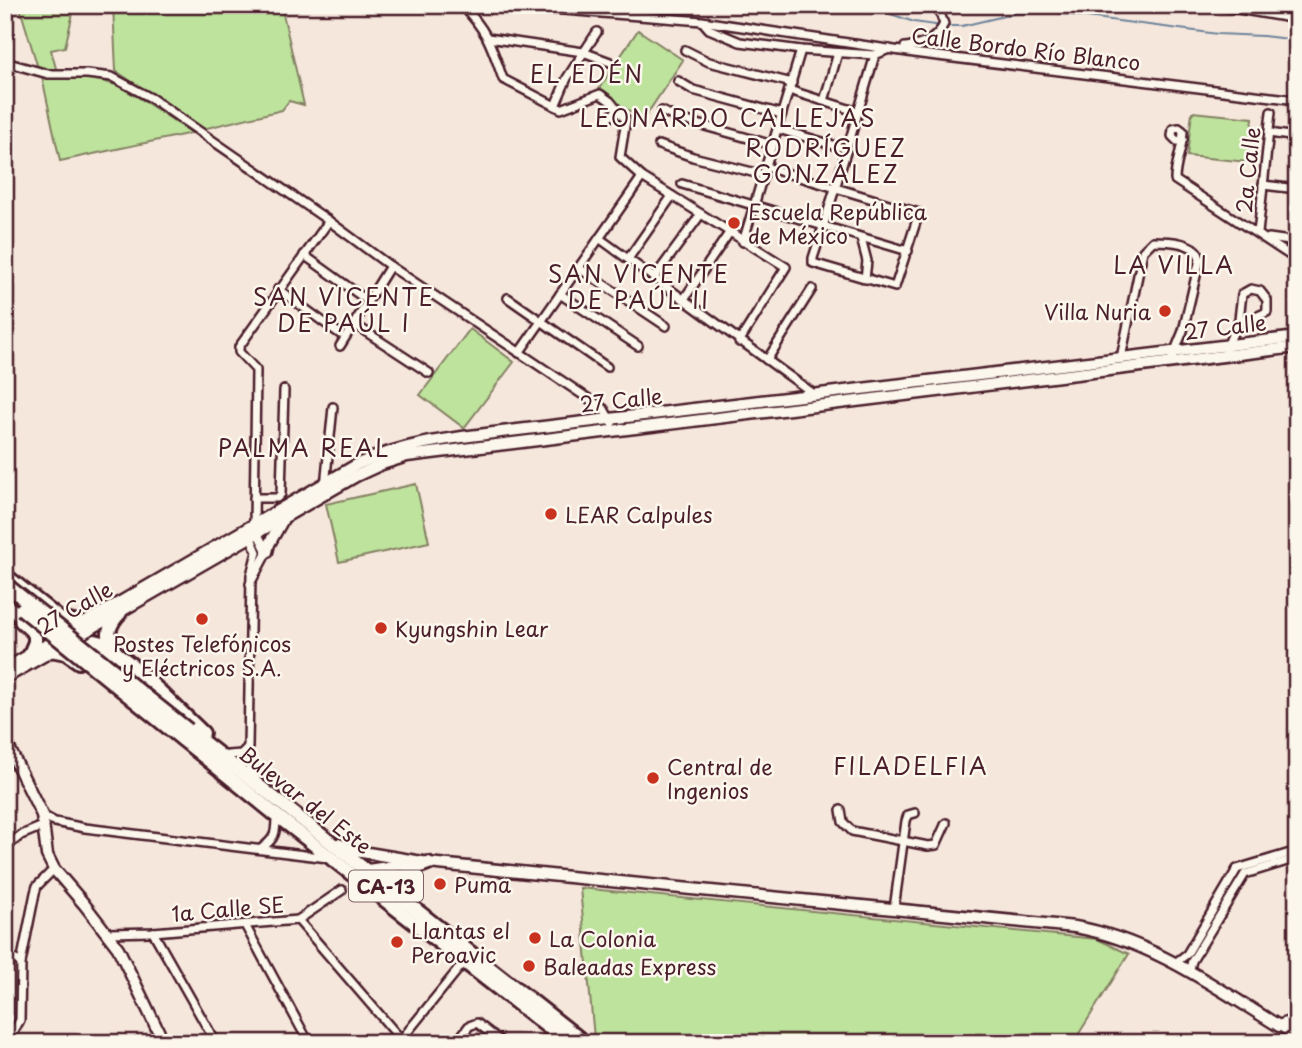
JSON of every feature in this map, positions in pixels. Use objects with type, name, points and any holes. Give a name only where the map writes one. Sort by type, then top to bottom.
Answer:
[{"type":"highway","points":[[5,575],[47,609],[68,622],[83,624]]},
{"type":"highway","name":"Bulevar del Este","points":[[5,584],[185,734],[276,815],[350,872],[460,945],[584,1043]]},
{"type":"highway","points":[[6,602],[38,627],[48,622],[47,609]]},
{"type":"highway","points":[[6,602],[34,634],[34,645],[30,653]]},
{"type":"highway","name":"Bulevar del Este","points":[[6,602],[329,840],[366,870],[403,907],[465,961],[568,1043]]},
{"type":"highway","points":[[120,613],[110,627],[109,639],[112,647],[257,779],[267,792]]},
{"type":"highway","points":[[90,672],[83,653],[90,643],[100,641],[113,656],[158,691]]},
{"type":"highway","points":[[51,650],[66,653],[250,794]]},
{"type":"highway","points":[[403,907],[404,876],[424,863]]},
{"type":"street","points":[[462,5],[481,25],[503,79],[564,109],[598,94],[626,120],[620,158],[642,177],[786,267],[739,342]]},
{"type":"street","name":"Calle Bordo Río Blanco","points":[[501,5],[702,21],[921,54],[1297,100]]},
{"type":"street","points":[[702,21],[709,29],[740,41],[801,51],[875,55],[892,48],[917,47],[939,33],[944,24],[937,5]]},
{"type":"street","points":[[1214,5],[1254,8],[1293,18]]},
{"type":"street","points":[[1289,5],[1293,18]]},
{"type":"street","points":[[555,106],[566,78],[597,32]]},
{"type":"street","points":[[488,38],[583,52],[610,62]]},
{"type":"street","points":[[685,50],[709,62],[790,86],[858,112]]},
{"type":"street","points":[[743,242],[801,51]]},
{"type":"street","points":[[824,101],[838,53]]},
{"type":"street","points":[[659,145],[693,157],[835,188],[919,213],[895,287],[813,262],[823,226],[835,188],[847,149],[875,55]]},
{"type":"street","points":[[5,62],[48,74],[112,77],[151,98],[329,220],[390,266],[604,409],[613,425]]},
{"type":"street","points":[[678,81],[693,90],[782,114]]},
{"type":"street","points":[[608,118],[618,110]]},
{"type":"street","points":[[662,111],[676,118],[773,145]]},
{"type":"street","name":"2a Calle","points":[[1261,235],[1263,184],[1271,112]]},
{"type":"street","points":[[778,129],[847,149]]},
{"type":"street","points":[[1269,133],[1297,137]]},
{"type":"street","points":[[1183,139],[1175,167],[1175,180],[1297,260]]},
{"type":"street","points":[[519,353],[642,177]]},
{"type":"street","points":[[682,184],[908,250]]},
{"type":"street","points":[[1263,184],[1297,189]]},
{"type":"street","points":[[628,259],[672,196]]},
{"type":"street","points":[[654,278],[701,214]]},
{"type":"street","points":[[257,779],[249,766],[248,747],[250,584],[257,552],[252,531],[256,370],[239,352],[239,347],[329,220]]},
{"type":"street","points":[[684,299],[729,233]]},
{"type":"street","points":[[1261,235],[1297,242]]},
{"type":"street","points":[[861,237],[867,261],[865,279]]},
{"type":"street","points":[[599,238],[828,404]]},
{"type":"street","points":[[1122,353],[1143,251],[1153,242],[1166,241],[1195,248],[1199,252],[1199,268],[1183,331],[1182,355]]},
{"type":"street","points":[[304,255],[368,301]]},
{"type":"street","points":[[340,345],[390,266]]},
{"type":"street","points":[[579,268],[666,326]]},
{"type":"street","points":[[278,289],[340,334]]},
{"type":"street","points":[[767,360],[812,289]]},
{"type":"street","points":[[1222,356],[1239,319],[1238,311],[1244,291],[1251,289],[1265,295],[1268,300],[1267,312],[1251,319],[1239,319]]},
{"type":"street","points":[[560,295],[638,346]]},
{"type":"street","points":[[508,298],[607,367]]},
{"type":"street","points":[[354,324],[429,373]]},
{"type":"street","name":"27 Calle","points":[[613,425],[828,404],[1297,337]]},
{"type":"street","name":"27 Calle","points":[[5,669],[324,489],[387,457],[411,450],[613,425],[815,395],[1170,363],[1182,355],[1222,356],[1297,347]]},
{"type":"street","points":[[254,498],[276,498],[281,494],[284,390]]},
{"type":"street","points":[[324,489],[333,407]]},
{"type":"street","name":"27 Calle","points":[[5,678],[120,613],[252,531],[284,517],[324,489]]},
{"type":"street","points":[[250,584],[284,517]]},
{"type":"street","points":[[252,531],[267,552]]},
{"type":"street","points":[[5,740],[43,821],[47,855],[54,869],[118,948],[164,1043]]},
{"type":"street","points":[[228,755],[241,754],[248,747]]},
{"type":"street","points":[[841,810],[843,822],[852,831],[936,845],[946,823]]},
{"type":"street","points":[[894,909],[908,815],[915,813]]},
{"type":"street","points":[[262,848],[275,838],[276,815]]},
{"type":"street","points":[[5,848],[43,821],[333,859]]},
{"type":"street","points":[[329,840],[356,851],[424,863],[1101,932],[1124,939],[1175,963],[1297,1038]]},
{"type":"street","points":[[1175,963],[1187,954],[1237,869],[1297,852]]},
{"type":"street","points":[[1189,972],[1192,961],[1245,874],[1297,858]]},
{"type":"street","points":[[350,872],[424,863]]},
{"type":"street","points":[[7,1043],[20,1020],[21,963],[37,886],[54,869]]},
{"type":"street","name":"1a Calle SE","points":[[108,933],[298,920],[342,890]]},
{"type":"street","points":[[298,920],[400,1042],[465,961]]},
{"type":"street","points":[[245,925],[309,1043]]},
{"type":"street","points":[[153,932],[216,1043]]},
{"type":"street","points":[[5,954],[21,963]]},
{"type":"street","points":[[1279,1026],[1297,1019]]},
{"type":"street","points":[[456,1043],[469,1026],[477,1023],[503,1043]]},
{"type":"green space","points":[[19,5],[75,5],[65,47],[51,50],[57,72],[38,68]]},
{"type":"green space","points":[[113,5],[281,5],[304,105],[289,101],[282,110],[203,129],[116,71]]},
{"type":"green space","points":[[638,30],[683,60],[643,120],[598,90]]},
{"type":"green space","points":[[42,77],[91,78],[123,87],[192,133],[60,161]]},
{"type":"green space","points":[[1192,112],[1253,118],[1248,162],[1187,156]]},
{"type":"green space","points":[[470,329],[514,362],[464,428],[420,395]]},
{"type":"green space","points":[[416,484],[429,542],[339,562],[326,504]]},
{"type":"green space","points":[[580,888],[1097,939],[1129,954],[1073,1043],[600,1043],[594,1038]]},
{"type":"waterway","points":[[865,5],[914,22],[942,26]]},
{"type":"waterway","points":[[947,26],[962,26],[1017,13],[1049,12],[1218,34],[1297,40]]},
{"type":"place","name":"Escuela República de México","points":[[734,223]]},
{"type":"place","name":"Villa Nuria","points":[[1165,311]]},
{"type":"place","name":"LEAR Calpules","points":[[551,514]]},
{"type":"place","name":"Postes Telefónicos y Eléctricos S.A.","points":[[202,619]]},
{"type":"place","name":"Kyungshin Lear","points":[[381,628]]},
{"type":"place","name":"Central de Ingenios","points":[[653,778]]},
{"type":"place","name":"Puma","points":[[440,884]]},
{"type":"place","name":"La Colonia","points":[[535,938]]},
{"type":"place","name":"Llantas el Peroavic","points":[[397,942]]},
{"type":"place","name":"Baleadas Express","points":[[529,966]]},
{"type":"district","name":"EL EDÉN","points":[[587,73]]},
{"type":"district","name":"LEONARDO CALLEJAS","points":[[728,117]]},
{"type":"district","name":"RODRÍGUEZ GONZÁLEZ","points":[[826,160]]},
{"type":"district","name":"LA VILLA","points":[[1174,264]]},
{"type":"district","name":"SAN VICENTE DE PAÚL II","points":[[639,286]]},
{"type":"district","name":"SAN VICENTE DE PAÚL I","points":[[344,309]]},
{"type":"district","name":"PALMA REAL","points":[[304,447]]},
{"type":"district","name":"FILADELFIA","points":[[911,765]]}]
